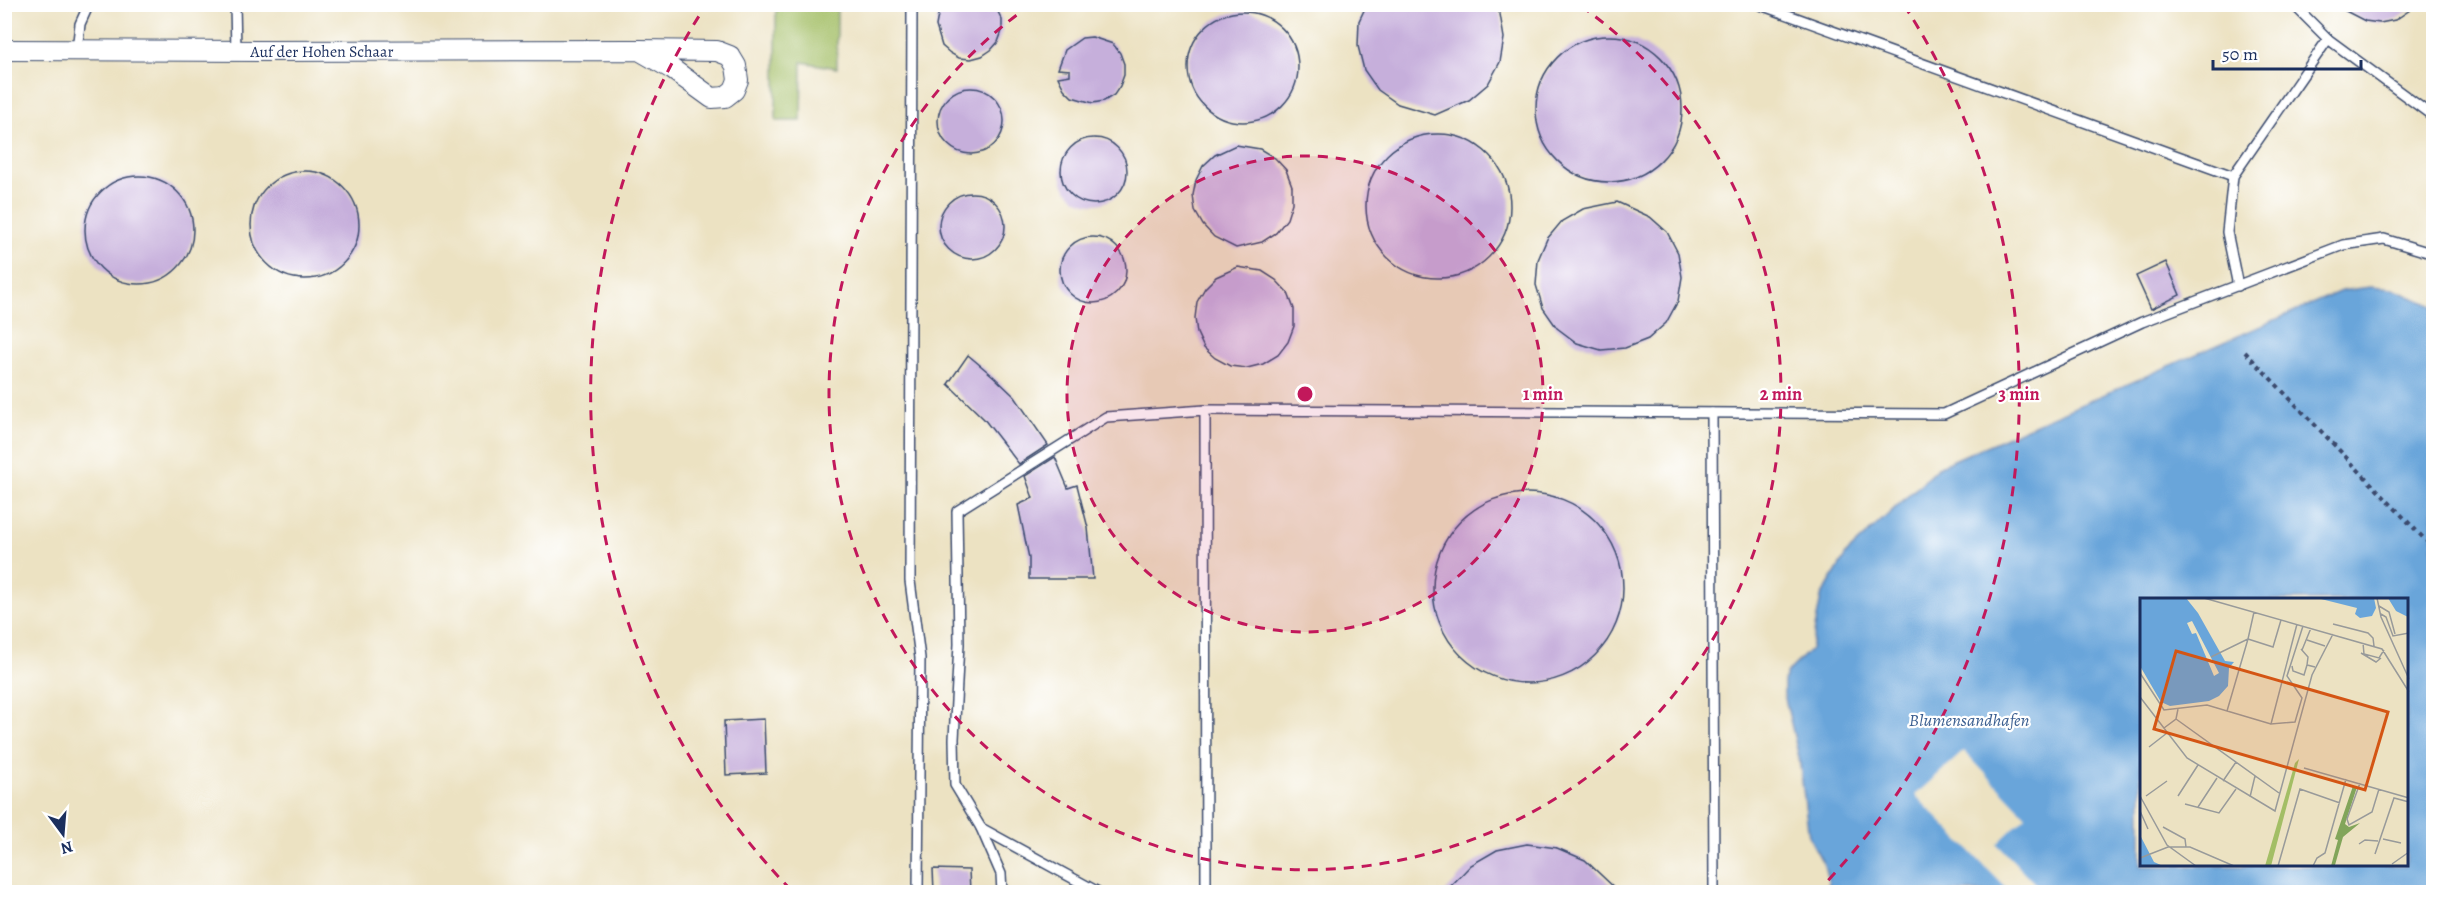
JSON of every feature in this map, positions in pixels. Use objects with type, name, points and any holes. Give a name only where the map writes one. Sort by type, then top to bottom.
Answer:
[{"type":"street","name":"Auf der Hohen Schaar","points":[[4,50],[639,50]]},
{"type":"lane","points":[[77,50],[80,24],[89,4]]},
{"type":"lane","points":[[235,4],[236,51]]},
{"type":"lane","points":[[912,4],[910,581],[920,658],[918,892]]},
{"type":"lane","points":[[1758,4],[2232,176]]},
{"type":"lane","points":[[2293,4],[2328,39],[2433,117]]},
{"type":"lane","points":[[2238,286],[2227,232],[2232,176],[2328,39]]},
{"type":"lane","points":[[1002,892],[1001,874],[981,828],[955,785],[954,739],[959,644],[957,511],[1106,417],[1205,410],[1944,414],[2142,322],[2343,245],[2384,239],[2433,254]]},
{"type":"lane","points":[[1205,410],[1206,892]]},
{"type":"lane","points":[[1712,413],[1714,892]]},
{"type":"lane","points":[[981,828],[1098,892]]},
{"type":"path","points":[[2245,352],[2433,549]]},
{"type":"green space","points":[[776,5],[837,5],[837,68],[802,62],[801,121],[776,121]]},
{"type":"water","name":"Blumensandhafen","points":[[2370,287],[2393,289],[2433,306],[2433,892],[1824,892],[1829,884],[1824,865],[1809,837],[1799,757],[1784,694],[1784,680],[1786,674],[1811,649],[1821,597],[1847,553],[1940,466],[2341,291]]},
{"type":"pier","points":[[1964,751],[2026,816],[1997,844],[2043,892],[2010,892],[1915,795]]},
{"type":"building","points":[[943,4],[994,4],[1002,20],[1002,31],[998,42],[982,56],[971,59],[959,58],[950,53],[942,46],[936,26]]},
{"type":"building","points":[[1367,4],[1494,4],[1500,14],[1504,38],[1500,62],[1488,84],[1469,100],[1435,115],[1398,104],[1378,90],[1364,70],[1358,46],[1359,21]]},
{"type":"building","points":[[2332,4],[2419,4],[2395,20],[2380,23],[2365,21]]},
{"type":"building","points":[[1243,12],[1264,16],[1282,28],[1294,46],[1298,67],[1294,88],[1282,106],[1264,118],[1243,122],[1222,118],[1204,106],[1192,88],[1188,67],[1192,46],[1204,28],[1222,16]]},
{"type":"building","points":[[1609,36],[1637,42],[1660,58],[1676,81],[1682,109],[1676,137],[1660,160],[1637,176],[1609,182],[1581,176],[1558,160],[1542,137],[1536,109],[1542,81],[1558,58],[1581,42]]},
{"type":"building","points":[[1092,37],[1113,44],[1124,64],[1124,75],[1114,95],[1104,101],[1093,103],[1072,97],[1064,89],[1058,77],[1070,75],[1070,70],[1058,69],[1065,50],[1082,38]]},
{"type":"building","points":[[971,88],[984,91],[994,98],[1001,108],[1004,121],[1001,134],[994,144],[984,151],[971,154],[958,151],[948,144],[941,134],[938,121],[941,108],[948,98],[958,91]]},
{"type":"building","points":[[1438,134],[1466,139],[1489,155],[1505,178],[1510,206],[1505,234],[1489,257],[1466,273],[1438,278],[1410,273],[1387,257],[1371,234],[1366,206],[1371,178],[1387,155],[1410,139]]},
{"type":"building","points":[[1094,138],[1107,141],[1117,148],[1124,158],[1127,171],[1124,184],[1117,194],[1107,201],[1094,204],[1081,201],[1071,194],[1064,184],[1061,171],[1064,158],[1071,148],[1081,141]]},
{"type":"building","points":[[1236,145],[1260,149],[1275,158],[1286,170],[1292,186],[1292,203],[1287,219],[1276,233],[1262,242],[1236,248],[1214,237],[1203,225],[1195,211],[1193,195],[1196,180],[1203,166],[1215,155]]},
{"type":"building","points":[[305,171],[326,175],[343,187],[355,204],[359,225],[355,246],[343,263],[326,275],[305,279],[284,275],[267,263],[255,246],[251,225],[255,204],[267,187],[284,175]]},
{"type":"building","points":[[139,176],[160,180],[177,192],[189,209],[193,230],[189,251],[177,268],[160,280],[139,284],[118,280],[101,268],[89,251],[85,230],[89,209],[101,192],[118,180]]},
{"type":"building","points":[[972,193],[985,196],[995,203],[1002,213],[1005,226],[1002,239],[995,249],[985,256],[972,259],[959,256],[949,249],[942,239],[939,226],[942,213],[949,203],[959,196]]},
{"type":"building","points":[[1617,202],[1650,217],[1667,232],[1678,253],[1682,277],[1678,301],[1666,323],[1648,339],[1625,348],[1601,350],[1577,343],[1557,328],[1543,308],[1536,285],[1538,260],[1547,239],[1562,221],[1583,209]]},
{"type":"building","points":[[1093,237],[1106,240],[1116,247],[1123,257],[1126,270],[1123,283],[1116,293],[1106,300],[1093,303],[1080,300],[1070,293],[1063,283],[1060,270],[1063,257],[1070,247],[1080,240]]},
{"type":"building","points":[[2166,262],[2180,295],[2151,309],[2136,276]]},
{"type":"building","points":[[1238,267],[1262,271],[1276,280],[1288,293],[1294,309],[1294,326],[1288,342],[1278,355],[1263,364],[1247,368],[1230,366],[1215,358],[1204,348],[1197,333],[1195,318],[1197,302],[1205,288],[1216,277]]},
{"type":"building","points":[[968,355],[1015,397],[1048,445],[1019,464],[984,419],[948,384]]},
{"type":"building","points":[[1055,457],[1068,488],[1077,485],[1088,528],[1093,579],[1029,579],[1029,558],[1018,505],[1033,498],[1025,476]]},
{"type":"building","points":[[1537,493],[1547,494],[1573,504],[1589,514],[1602,527],[1616,551],[1622,569],[1622,607],[1616,625],[1602,649],[1589,662],[1565,676],[1547,682],[1519,683],[1509,682],[1483,672],[1467,662],[1454,649],[1440,625],[1434,607],[1433,579],[1434,569],[1444,543],[1454,527],[1467,514],[1491,500],[1509,494]]},
{"type":"building","points":[[764,719],[766,773],[726,775],[724,721]]},
{"type":"building","points":[[1527,844],[1557,848],[1585,860],[1619,892],[1445,892],[1471,865],[1497,850]]},
{"type":"building","points":[[933,869],[969,870],[970,892],[934,892]]}]
